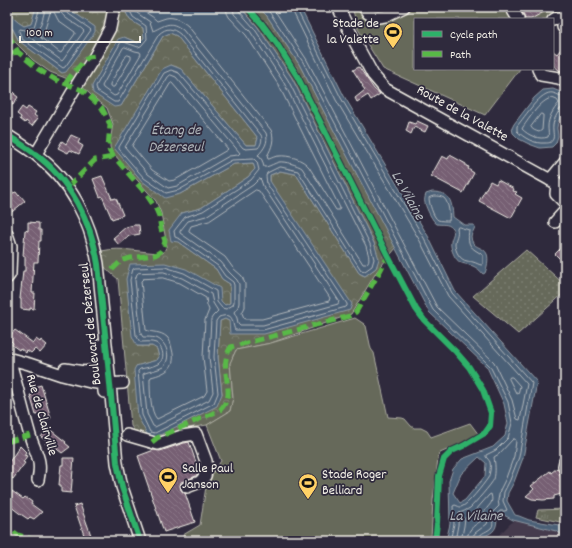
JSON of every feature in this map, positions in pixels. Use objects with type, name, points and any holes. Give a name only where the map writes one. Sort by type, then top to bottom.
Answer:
[{"type":"street","points":[[36,154],[107,35],[116,7]]},
{"type":"street","name":"Route de la Valette","points":[[338,7],[373,75],[385,89],[557,184]]},
{"type":"street","points":[[364,7],[368,13],[378,17],[385,16],[404,7]]},
{"type":"street","points":[[512,7],[518,18]]},
{"type":"street","points":[[554,19],[558,17],[564,24]]},
{"type":"street","points":[[538,70],[541,75],[559,78],[565,82]]},
{"type":"street","name":"Boulevard de Dézerseul","points":[[7,135],[36,154],[53,169],[68,187],[86,219],[98,264],[107,384],[117,463],[122,486],[140,541]]},
{"type":"street","points":[[565,162],[557,184],[556,194],[565,203]]},
{"type":"street","points":[[556,222],[565,211]]},
{"type":"street","points":[[7,234],[11,246],[10,274],[7,278]]},
{"type":"street","name":"Boulevard de Dézerseul","points":[[98,264],[102,354],[98,370],[107,384]]},
{"type":"street","name":"Rue de Clairville","points":[[9,359],[90,382],[107,384],[123,383]]},
{"type":"street","name":"Rue de Clairville","points":[[9,359],[30,435],[38,456],[40,470],[38,480]]},
{"type":"street","name":"Rue de Clairville","points":[[29,364],[84,372],[98,370]]},
{"type":"street","points":[[127,435],[158,444],[182,436],[196,434],[206,461],[207,469],[205,476],[200,482],[187,487]]},
{"type":"street","points":[[565,461],[565,469]]},
{"type":"shaded area","points":[[518,519],[565,531],[565,541],[494,541],[511,523]]},
{"type":"green space","points":[[9,7],[36,7],[31,24],[24,26],[19,23],[12,16]]},
{"type":"green space","points":[[66,7],[124,7],[130,20],[143,28],[144,38],[138,43],[124,37],[121,106],[163,36],[170,33],[177,36],[258,138],[256,145],[246,145],[181,69],[171,65],[180,194],[234,164],[253,163],[255,169],[248,177],[201,208],[182,213],[178,242],[216,269],[222,279],[230,284],[230,303],[225,305],[221,301],[137,346],[153,346],[157,349],[159,357],[157,360],[136,366],[222,394],[218,357],[220,321],[225,319],[229,321],[270,181],[270,175],[280,171],[296,174],[359,273],[365,276],[376,268],[378,259],[374,243],[292,78],[257,26],[240,7],[258,7],[267,16],[299,64],[396,248],[377,271],[351,314],[271,343],[236,350],[230,364],[233,398],[230,411],[207,425],[183,429],[160,438],[149,438],[135,432],[131,426],[118,279],[102,263],[101,255],[102,251],[117,249],[163,253],[167,246],[161,213],[156,201],[112,152],[110,142],[113,124],[107,108],[78,83],[50,72],[33,60],[14,41],[10,43],[7,42],[7,28],[13,29],[19,41],[62,73],[95,27]]},
{"type":"green space","name":"Stade de la Valette","points":[[352,7],[565,7],[565,12],[554,26],[554,18],[414,18],[414,70],[519,70],[485,115],[383,69],[358,29]]},
{"type":"green space","points":[[526,250],[565,285],[565,292],[518,334],[473,296]]},
{"type":"green space","points":[[355,318],[366,326],[371,349],[374,353],[388,417],[405,419],[414,428],[421,428],[427,431],[431,437],[470,423],[479,435],[440,453],[438,458],[433,500],[430,541],[185,541],[183,535],[200,525],[207,480],[221,461],[207,425],[230,411],[233,398],[230,363],[236,350],[271,343]]},
{"type":"green space","points":[[565,509],[565,523],[536,517],[538,510]]},
{"type":"water","points":[[7,7],[9,7],[10,13],[14,18],[24,26],[31,24],[36,7],[66,7],[95,27],[95,32],[66,72],[62,73],[19,41],[13,29],[7,28]]},
{"type":"water","name":"Étang de Dézerseul","points":[[124,7],[240,7],[257,26],[292,78],[374,243],[379,259],[376,268],[365,276],[359,273],[296,174],[280,171],[270,175],[270,181],[352,304],[350,310],[264,334],[230,334],[229,321],[225,319],[220,321],[218,357],[222,394],[217,406],[156,437],[148,436],[138,417],[134,370],[136,366],[157,360],[159,357],[157,349],[152,346],[137,346],[132,336],[126,279],[130,264],[165,263],[186,269],[220,288],[221,301],[225,305],[230,303],[230,284],[222,279],[216,269],[178,242],[171,241],[169,230],[182,213],[201,208],[248,177],[255,169],[253,163],[234,164],[180,194],[165,198],[142,181],[114,148],[162,69],[171,65],[181,69],[246,145],[256,145],[258,138],[177,36],[170,33],[163,36],[121,106],[114,107],[93,93],[92,86],[118,39],[124,37],[138,43],[144,38],[143,28],[130,20]]},
{"type":"water","name":"La Vilaine","points":[[258,7],[300,7],[344,96],[428,236],[455,291],[537,382],[523,458],[508,493],[507,501],[515,515],[529,520],[565,526],[565,541],[562,540],[561,534],[556,531],[513,520],[502,514],[497,520],[491,533],[482,538],[483,541],[446,541],[450,524],[449,481],[453,469],[462,459],[493,447],[505,436],[508,423],[504,404],[487,367],[429,312],[299,64],[267,16]],"holes":[[[479,457],[486,463],[485,476],[465,500],[460,503],[453,493],[461,474]]]},
{"type":"water","points":[[553,89],[563,93],[565,96],[565,109],[558,122],[558,136],[556,143],[552,147],[540,148],[519,139],[513,133],[512,128],[514,124],[534,98],[543,90]]},
{"type":"water","points":[[438,192],[449,198],[452,206],[453,217],[464,225],[474,225],[475,227],[471,236],[473,243],[485,251],[488,256],[488,264],[485,273],[483,274],[473,266],[461,263],[455,257],[451,246],[453,233],[452,228],[449,225],[435,223],[426,205],[426,194]]},
{"type":"building","points":[[519,7],[553,7],[533,18],[525,18]]},
{"type":"building","points":[[561,49],[565,52],[565,66],[560,71],[554,66],[554,52],[557,54]]},
{"type":"building","points":[[359,67],[374,89],[380,94],[371,100],[368,95],[357,102],[355,98],[365,90],[353,70]]},
{"type":"building","points":[[7,89],[15,93],[14,94],[18,97],[13,105],[8,102],[7,104]]},
{"type":"building","points":[[22,107],[26,110],[28,107],[36,112],[34,115],[38,118],[32,126],[26,121],[25,123],[20,119],[21,117],[17,114]]},
{"type":"building","points":[[417,121],[428,126],[425,132],[414,127],[411,134],[406,131],[409,122],[415,124]]},
{"type":"building","points":[[71,135],[80,139],[78,143],[83,146],[79,154],[70,150],[68,153],[58,148],[62,141],[66,144]]},
{"type":"building","points":[[450,155],[466,164],[466,166],[469,167],[468,169],[474,173],[463,193],[431,176],[442,156],[448,159]]},
{"type":"building","points":[[102,176],[112,199],[116,198],[123,215],[112,219],[102,196],[100,197],[93,179]]},
{"type":"building","points":[[498,180],[514,189],[513,191],[517,192],[515,194],[522,198],[511,218],[479,201],[490,181],[496,184]]},
{"type":"building","points":[[11,191],[13,193],[16,192],[25,201],[7,216],[7,194]]},
{"type":"building","points":[[28,222],[39,223],[39,230],[41,230],[38,262],[34,262],[32,293],[35,293],[34,309],[30,308],[30,310],[21,309],[20,299],[23,271],[25,271],[25,256],[23,256],[25,230],[28,231]]},
{"type":"building","points":[[139,225],[140,234],[129,236],[119,245],[113,238],[126,227]]},
{"type":"building","points":[[565,244],[565,260],[562,257],[560,259],[555,254]]},
{"type":"building","points":[[15,330],[33,343],[36,339],[40,342],[41,340],[47,345],[40,353],[35,349],[31,353],[27,350],[26,353],[20,348],[19,350],[12,345],[13,343],[8,338]]},
{"type":"building","points":[[41,385],[51,418],[41,421],[39,414],[36,415],[30,395],[33,395],[31,388]]},
{"type":"building","points":[[48,428],[70,447],[62,453],[54,447],[52,449],[45,443],[47,441],[41,437]]},
{"type":"building","name":"Salle Paul Janson","points":[[189,442],[199,471],[196,476],[181,482],[180,486],[181,490],[185,493],[195,522],[164,532],[138,456],[154,450],[160,451]]},
{"type":"building","points":[[20,446],[26,452],[24,455],[27,456],[23,462],[25,463],[13,479],[7,475],[7,465]]},
{"type":"building","points":[[63,458],[74,458],[71,493],[61,492],[61,485],[59,485]]},
{"type":"building","points":[[557,468],[565,493],[554,496],[554,499],[543,500],[532,499],[526,496],[534,489],[531,486],[550,471],[551,473]]},
{"type":"building","points":[[12,491],[23,499],[25,497],[32,502],[31,504],[42,512],[34,519],[30,517],[28,519],[19,513],[10,506],[12,502],[8,498]]},
{"type":"building","points":[[80,504],[93,541],[86,541],[74,506]]},
{"type":"marked path","points":[[7,36],[12,41],[18,52],[38,69],[56,80],[82,90],[102,108],[110,125],[108,147],[110,152],[146,194],[156,209],[165,241],[163,248],[155,255],[130,258],[121,261],[111,271]]},
{"type":"marked path","points":[[7,54],[18,52]]},
{"type":"marked path","points":[[66,83],[88,57],[95,56]]},
{"type":"marked path","points":[[68,187],[95,160],[113,157]]},
{"type":"marked path","points":[[152,442],[157,438],[220,410],[228,395],[225,365],[231,347],[350,316],[356,312],[388,256]]},
{"type":"marked path","points":[[7,441],[30,435]]},
{"type":"marked path","points":[[14,532],[18,535],[38,541]]},
{"type":"cycle path","points":[[247,7],[277,44],[297,76],[416,309],[424,320],[469,367],[483,390],[491,413],[490,426],[485,433],[452,451],[444,459],[439,476],[435,541]]},
{"type":"cycle path","points":[[7,135],[25,146],[48,164],[59,176],[77,203],[95,248],[98,264],[117,463],[122,487],[140,541]]},
{"type":"place","name":"Stade de la Valette","points":[[393,49]]},
{"type":"place","name":"Salle Paul Janson","points":[[168,494]]},
{"type":"place","name":"Stade Roger Belliard","points":[[308,500]]}]
